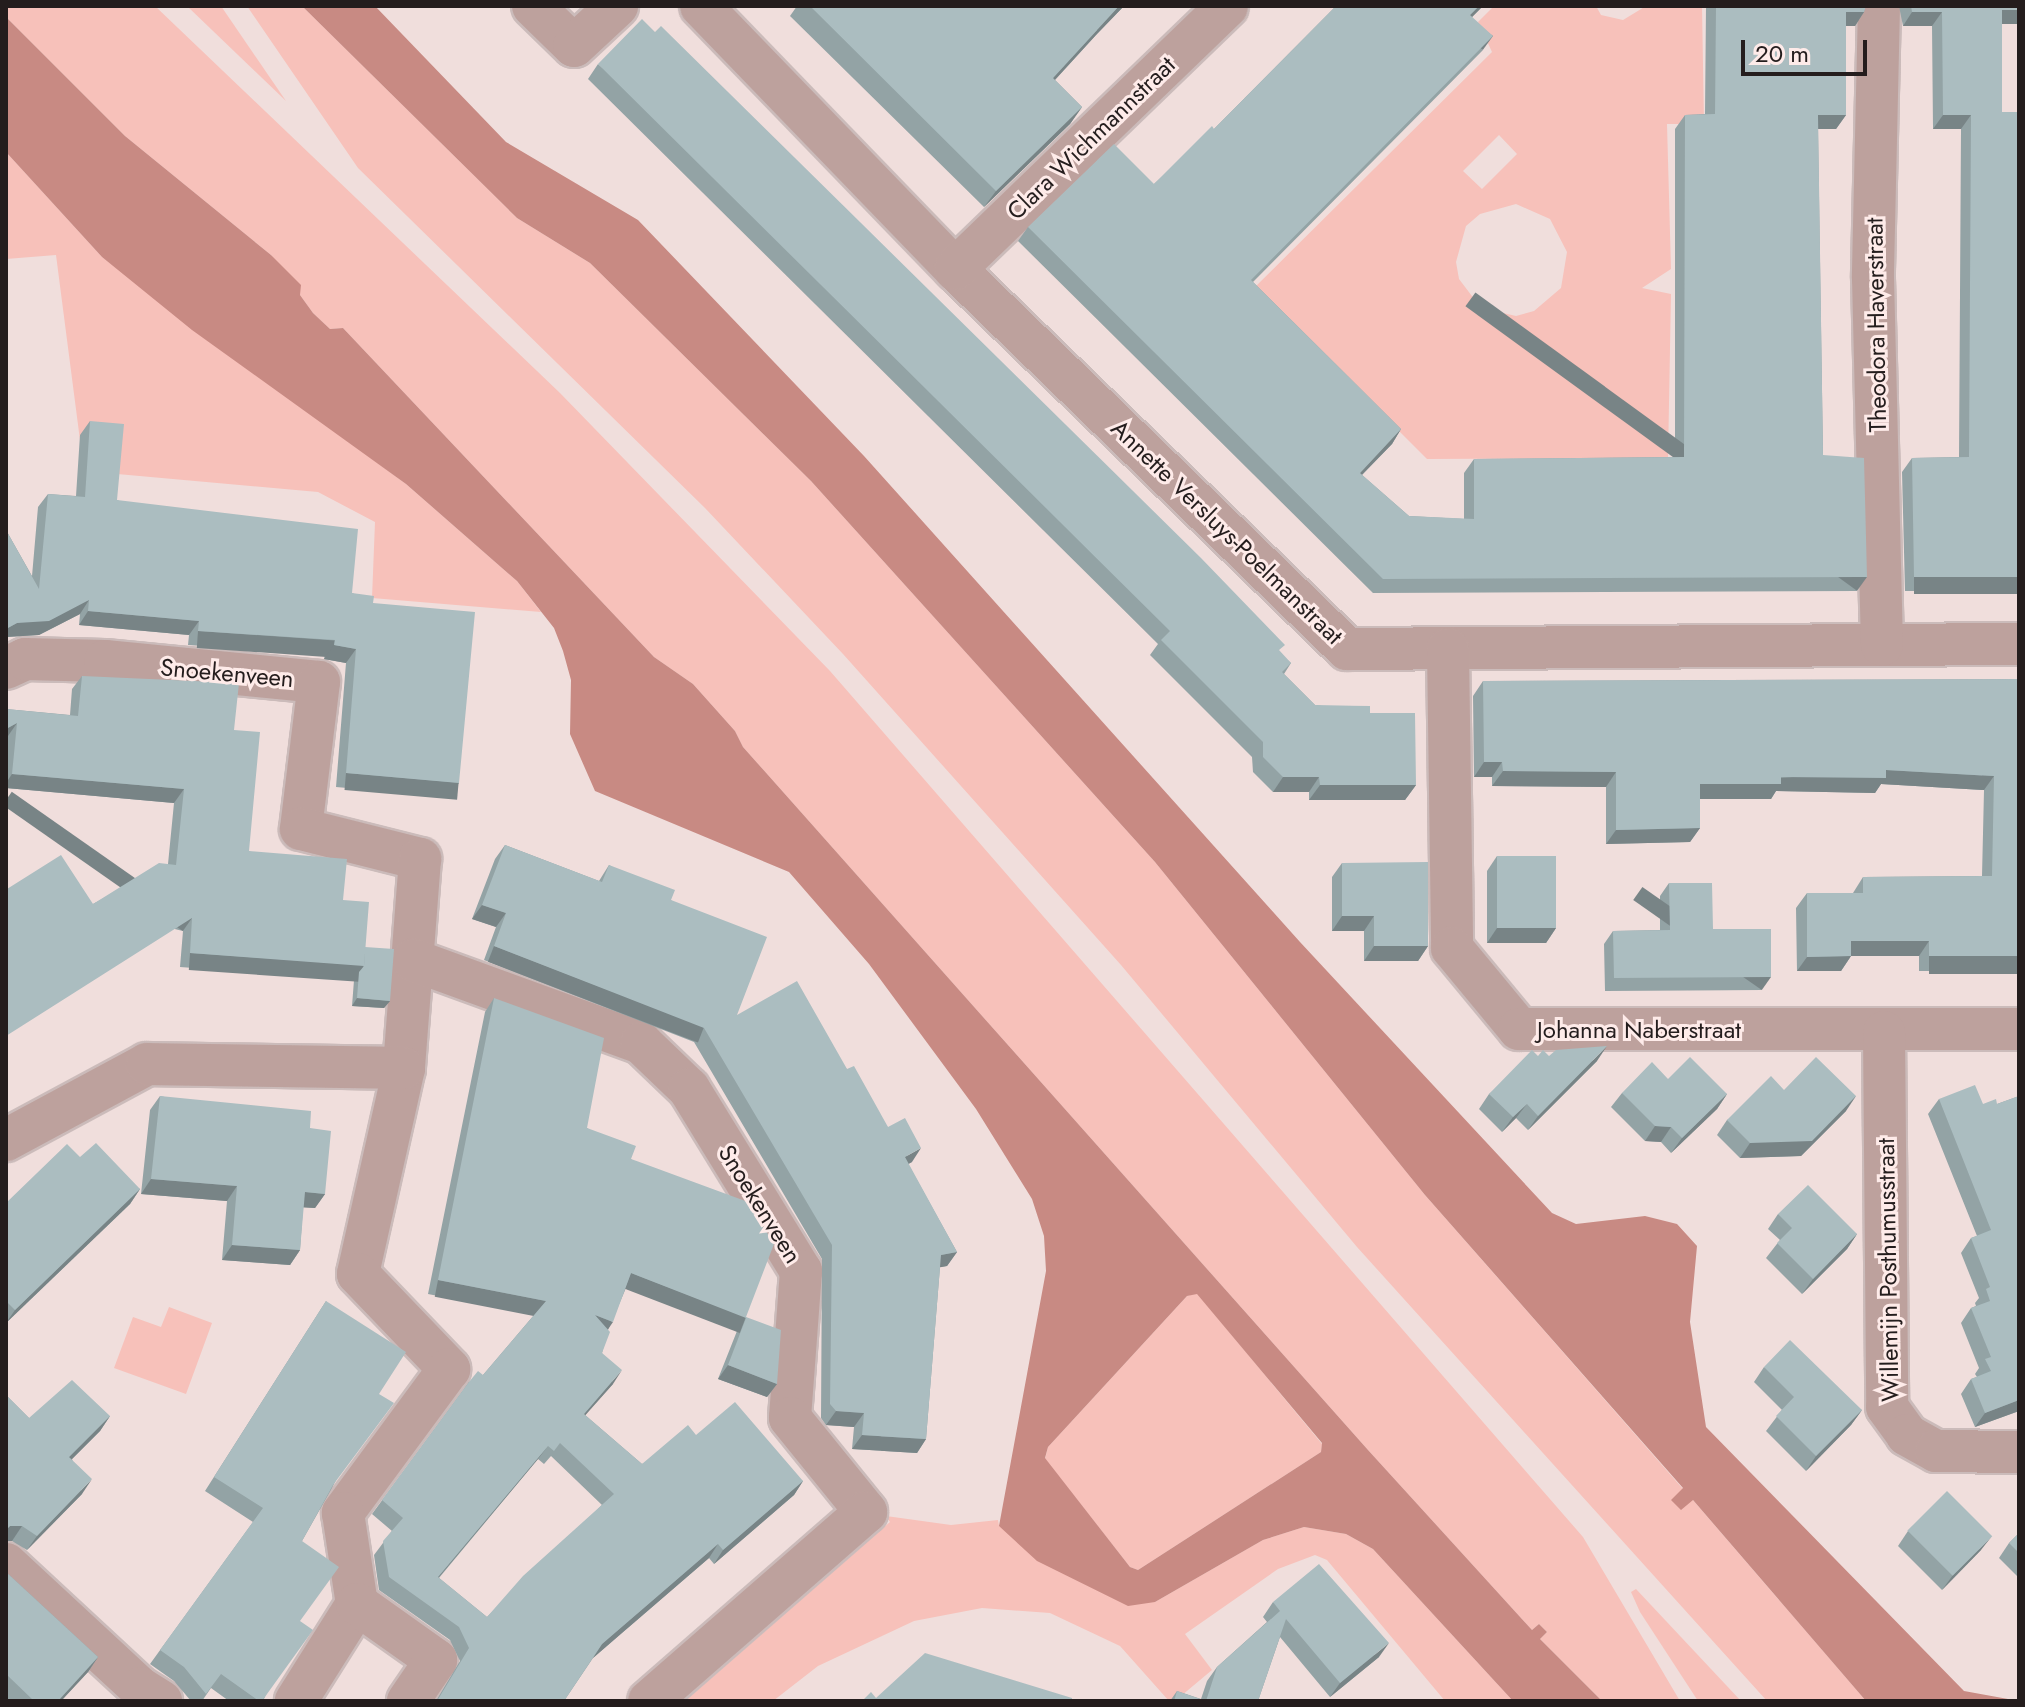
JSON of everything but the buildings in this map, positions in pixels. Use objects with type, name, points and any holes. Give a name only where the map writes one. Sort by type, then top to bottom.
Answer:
[{"type":"street","points":[[533,6],[574,46],[617,6]]},
{"type":"street","name":"Annette Versluys-Poelmanstraat","points":[[701,6],[955,269],[1347,649],[2019,644]]},
{"type":"street","name":"Clara Wichmannstraat","points":[[955,269],[1227,6]]},
{"type":"street","name":"Theodora Haverstraat","points":[[1879,6],[1873,278],[1882,645]]},
{"type":"street","name":"Johanna Naberstraat","points":[[1448,649],[1452,948],[1519,1029],[1884,1032],[2019,1029]]},
{"type":"street","name":"Snoekenveen","points":[[6,668],[25,659],[105,661],[319,682],[301,829],[420,859],[404,1068],[358,1274],[449,1369],[343,1513],[357,1604]]},
{"type":"street","name":"Snoekenveen","points":[[413,960],[641,1043],[689,1089],[801,1271],[790,1418],[866,1512],[649,1701]]},
{"type":"street","name":"Willemijn Posthumusstraat","points":[[1884,1032],[1887,1407],[1907,1435],[1936,1451],[2019,1452]]},
{"type":"street","points":[[6,1140],[147,1064],[404,1068]]},
{"type":"street","points":[[6,1564],[140,1688],[161,1701]]},
{"type":"street","points":[[296,1701],[357,1604],[436,1660],[408,1701]]},
{"type":"shaded area","points":[[6,6],[155,6],[560,393],[830,671],[1583,1537],[1680,1701],[1602,1701],[1540,1639],[1547,1632],[1539,1624],[1532,1630],[1368,1450],[743,747],[735,731],[693,684],[654,657],[343,328],[330,329],[313,313],[271,255],[125,136],[6,17]]},
{"type":"shaded area","points":[[187,6],[221,6],[286,101]]},
{"type":"shaded area","points":[[247,6],[302,6],[517,218],[590,263],[811,481],[1155,862],[1425,1195],[1683,1489],[1672,1501],[1692,1499],[1866,1701],[1767,1701],[1357,1247],[1121,965],[843,654],[705,508],[358,168]]},
{"type":"shaded area","points":[[302,6],[375,6],[506,142],[638,220],[864,456],[1300,942],[1552,1213],[1576,1224],[1645,1216],[1677,1224],[1697,1246],[1690,1322],[1706,1427],[1964,1691],[2019,1701],[1866,1701],[1693,1500],[1681,1510],[1671,1500],[1683,1488],[1425,1195],[1155,862],[811,481],[590,263],[517,218]]},
{"type":"shaded area","points":[[1494,6],[1596,6],[1601,15],[1623,20],[1646,6],[1702,6],[1704,124],[1667,124],[1671,269],[1642,288],[1671,294],[1668,458],[1427,459],[1255,287],[1492,52],[1478,22]],"holes":[[[1499,135],[1517,154],[1482,189],[1463,171]],[[1516,204],[1550,219],[1567,252],[1561,288],[1534,311],[1516,316],[1481,308],[1459,279],[1456,262],[1466,226],[1480,214]]]},
{"type":"shaded area","points":[[6,17],[125,136],[271,255],[301,285],[300,295],[313,313],[330,329],[343,328],[654,657],[693,684],[735,731],[743,747],[1368,1450],[1532,1630],[1539,1624],[1547,1632],[1540,1639],[1602,1701],[1513,1701],[1373,1549],[1346,1534],[1304,1527],[1263,1540],[1155,1602],[1128,1606],[1037,1561],[999,1526],[1046,1271],[1044,1236],[1032,1199],[976,1109],[869,964],[789,872],[595,791],[570,734],[571,680],[563,651],[554,628],[517,581],[406,484],[192,330],[102,257],[6,152]],"holes":[[[1197,1294],[1322,1443],[1321,1452],[1138,1570],[1130,1567],[1045,1458],[1048,1447],[1187,1296]]]},
{"type":"shaded area","points":[[6,152],[102,257],[406,484],[517,581],[541,612],[372,598],[375,522],[318,492],[84,471],[56,255],[6,259]]},
{"type":"shaded area","points":[[1197,1293],[1322,1444],[1321,1452],[1138,1570],[1130,1567],[1045,1459],[1048,1447],[1187,1296]]},
{"type":"shaded area","points":[[169,1307],[212,1323],[186,1394],[114,1368],[133,1317],[161,1327]]},
{"type":"shaded area","points":[[886,1516],[951,1525],[998,1520],[999,1526],[1155,1602],[1263,1540],[1304,1527],[1346,1534],[1373,1549],[1513,1701],[1445,1701],[1327,1560],[1315,1555],[1278,1569],[1185,1634],[1212,1670],[1175,1701],[1169,1701],[1120,1646],[1050,1613],[982,1608],[914,1621],[818,1666],[773,1701],[685,1701],[890,1522]]},
{"type":"shaded area","points":[[1636,1589],[1741,1701],[1698,1701],[1640,1612],[1631,1592]]}]
